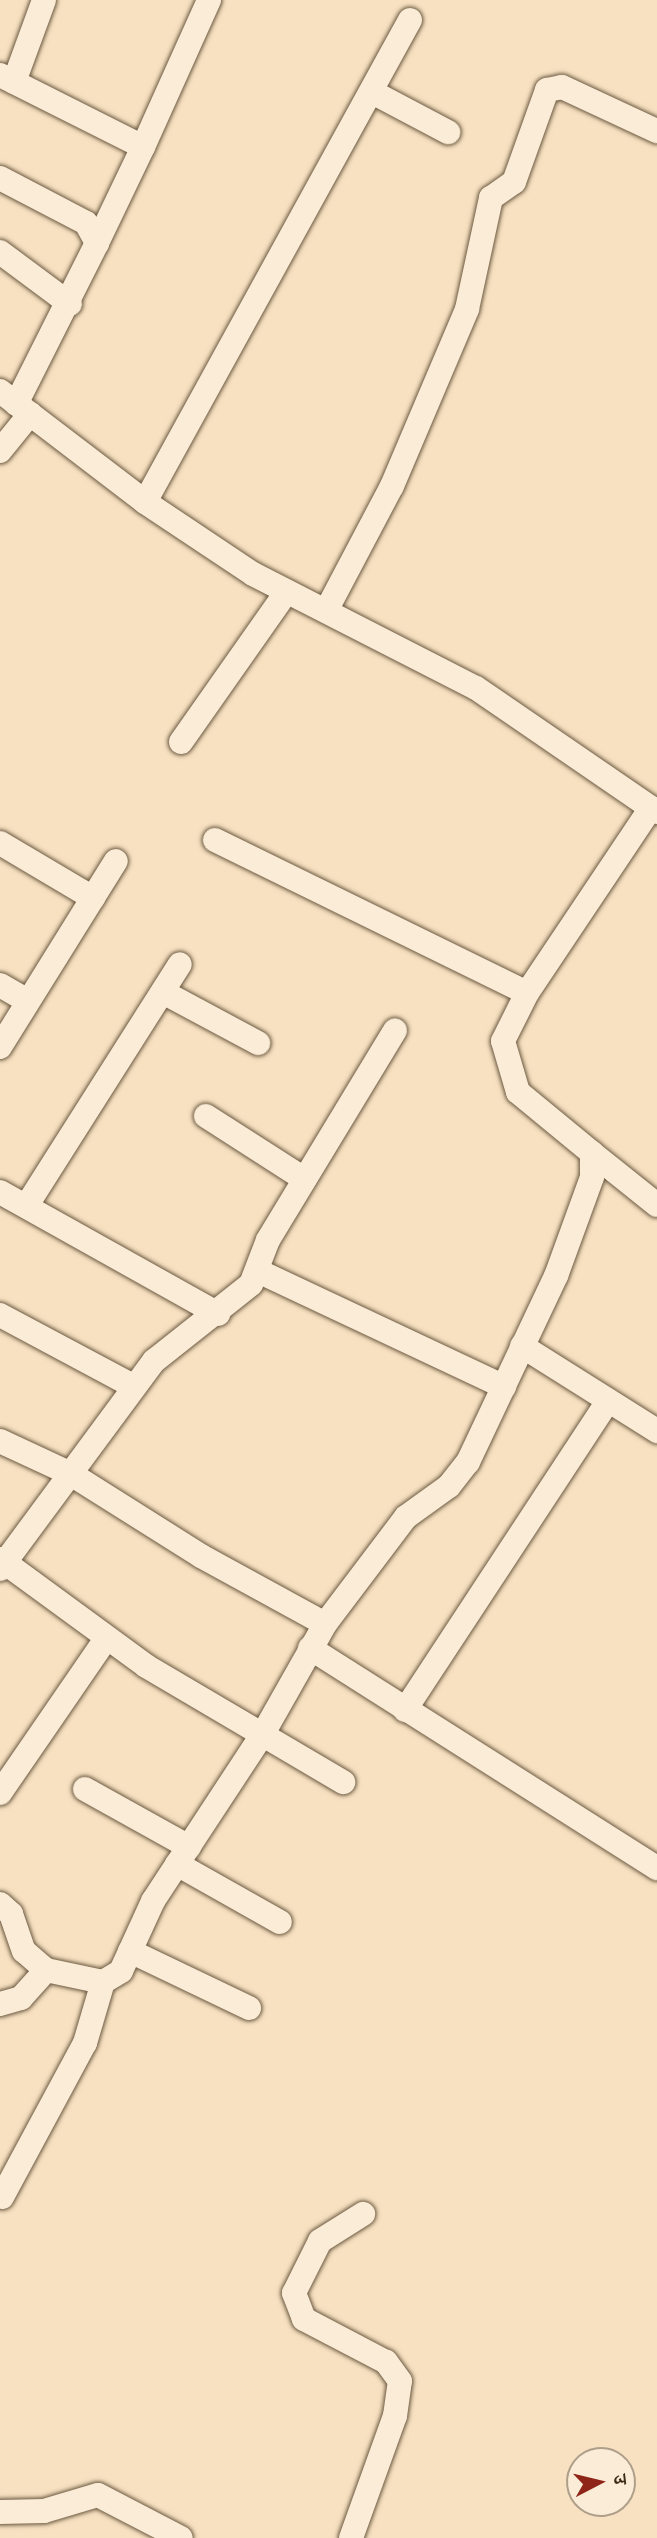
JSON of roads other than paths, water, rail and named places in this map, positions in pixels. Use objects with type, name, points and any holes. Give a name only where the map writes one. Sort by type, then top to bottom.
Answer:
[{"type":"street","points":[[44,0],[7,79],[143,147]]},
{"type":"street","points":[[0,451],[16,403],[70,304],[209,0]]},
{"type":"street","points":[[145,502],[374,93],[410,20]]},
{"type":"street","points":[[326,611],[392,486],[467,309],[491,198],[514,182],[547,90],[562,87],[657,131]]},
{"type":"street","points":[[374,93],[448,132]]},
{"type":"street","points":[[0,178],[86,223],[97,243]]},
{"type":"street","points":[[0,252],[70,304]]},
{"type":"street","points":[[16,403],[145,502],[287,591],[476,688],[654,810],[527,993],[503,1041],[507,1071],[518,1092],[657,1205]]},
{"type":"street","points":[[181,742],[287,591]]},
{"type":"street","points":[[215,840],[527,993]]},
{"type":"street","points":[[0,844],[93,898]]},
{"type":"street","points":[[0,1047],[116,861]]},
{"type":"street","points":[[27,1205],[180,964]]},
{"type":"street","points":[[0,985],[28,1001]]},
{"type":"street","points":[[163,992],[258,1043]]},
{"type":"street","points":[[343,1782],[106,1639],[2,1564],[71,1474],[133,1386],[165,1350],[218,1314],[258,1271],[268,1240],[395,1030]]},
{"type":"street","points":[[206,1116],[304,1179]]},
{"type":"street","points":[[2,2197],[85,2043],[103,1982],[121,1970],[183,1856],[264,1732],[325,1623],[406,1517],[458,1477],[556,1276],[592,1177],[592,1153]]},
{"type":"street","points":[[0,1192],[218,1314]]},
{"type":"street","points":[[258,1271],[504,1387]]},
{"type":"street","points":[[0,1315],[133,1386]]},
{"type":"street","points":[[522,1346],[657,1431]]},
{"type":"street","points":[[405,1710],[608,1401]]},
{"type":"street","points":[[0,1441],[71,1474],[201,1556],[325,1623]]},
{"type":"street","points":[[0,1793],[106,1639]]},
{"type":"street","points":[[310,1648],[657,1868]]},
{"type":"street","points":[[85,1789],[280,1922]]},
{"type":"street","points":[[0,1904],[11,1914],[24,1951],[46,1970],[103,1982]]},
{"type":"street","points":[[130,1951],[249,2008]]},
{"type":"street","points":[[0,2004],[21,1998],[46,1970]]},
{"type":"street","points":[[351,2538],[395,2416],[400,2381],[386,2362],[304,2319],[294,2293],[320,2241],[363,2214]]},
{"type":"street","points":[[0,2512],[44,2511],[98,2495],[181,2538]]}]
